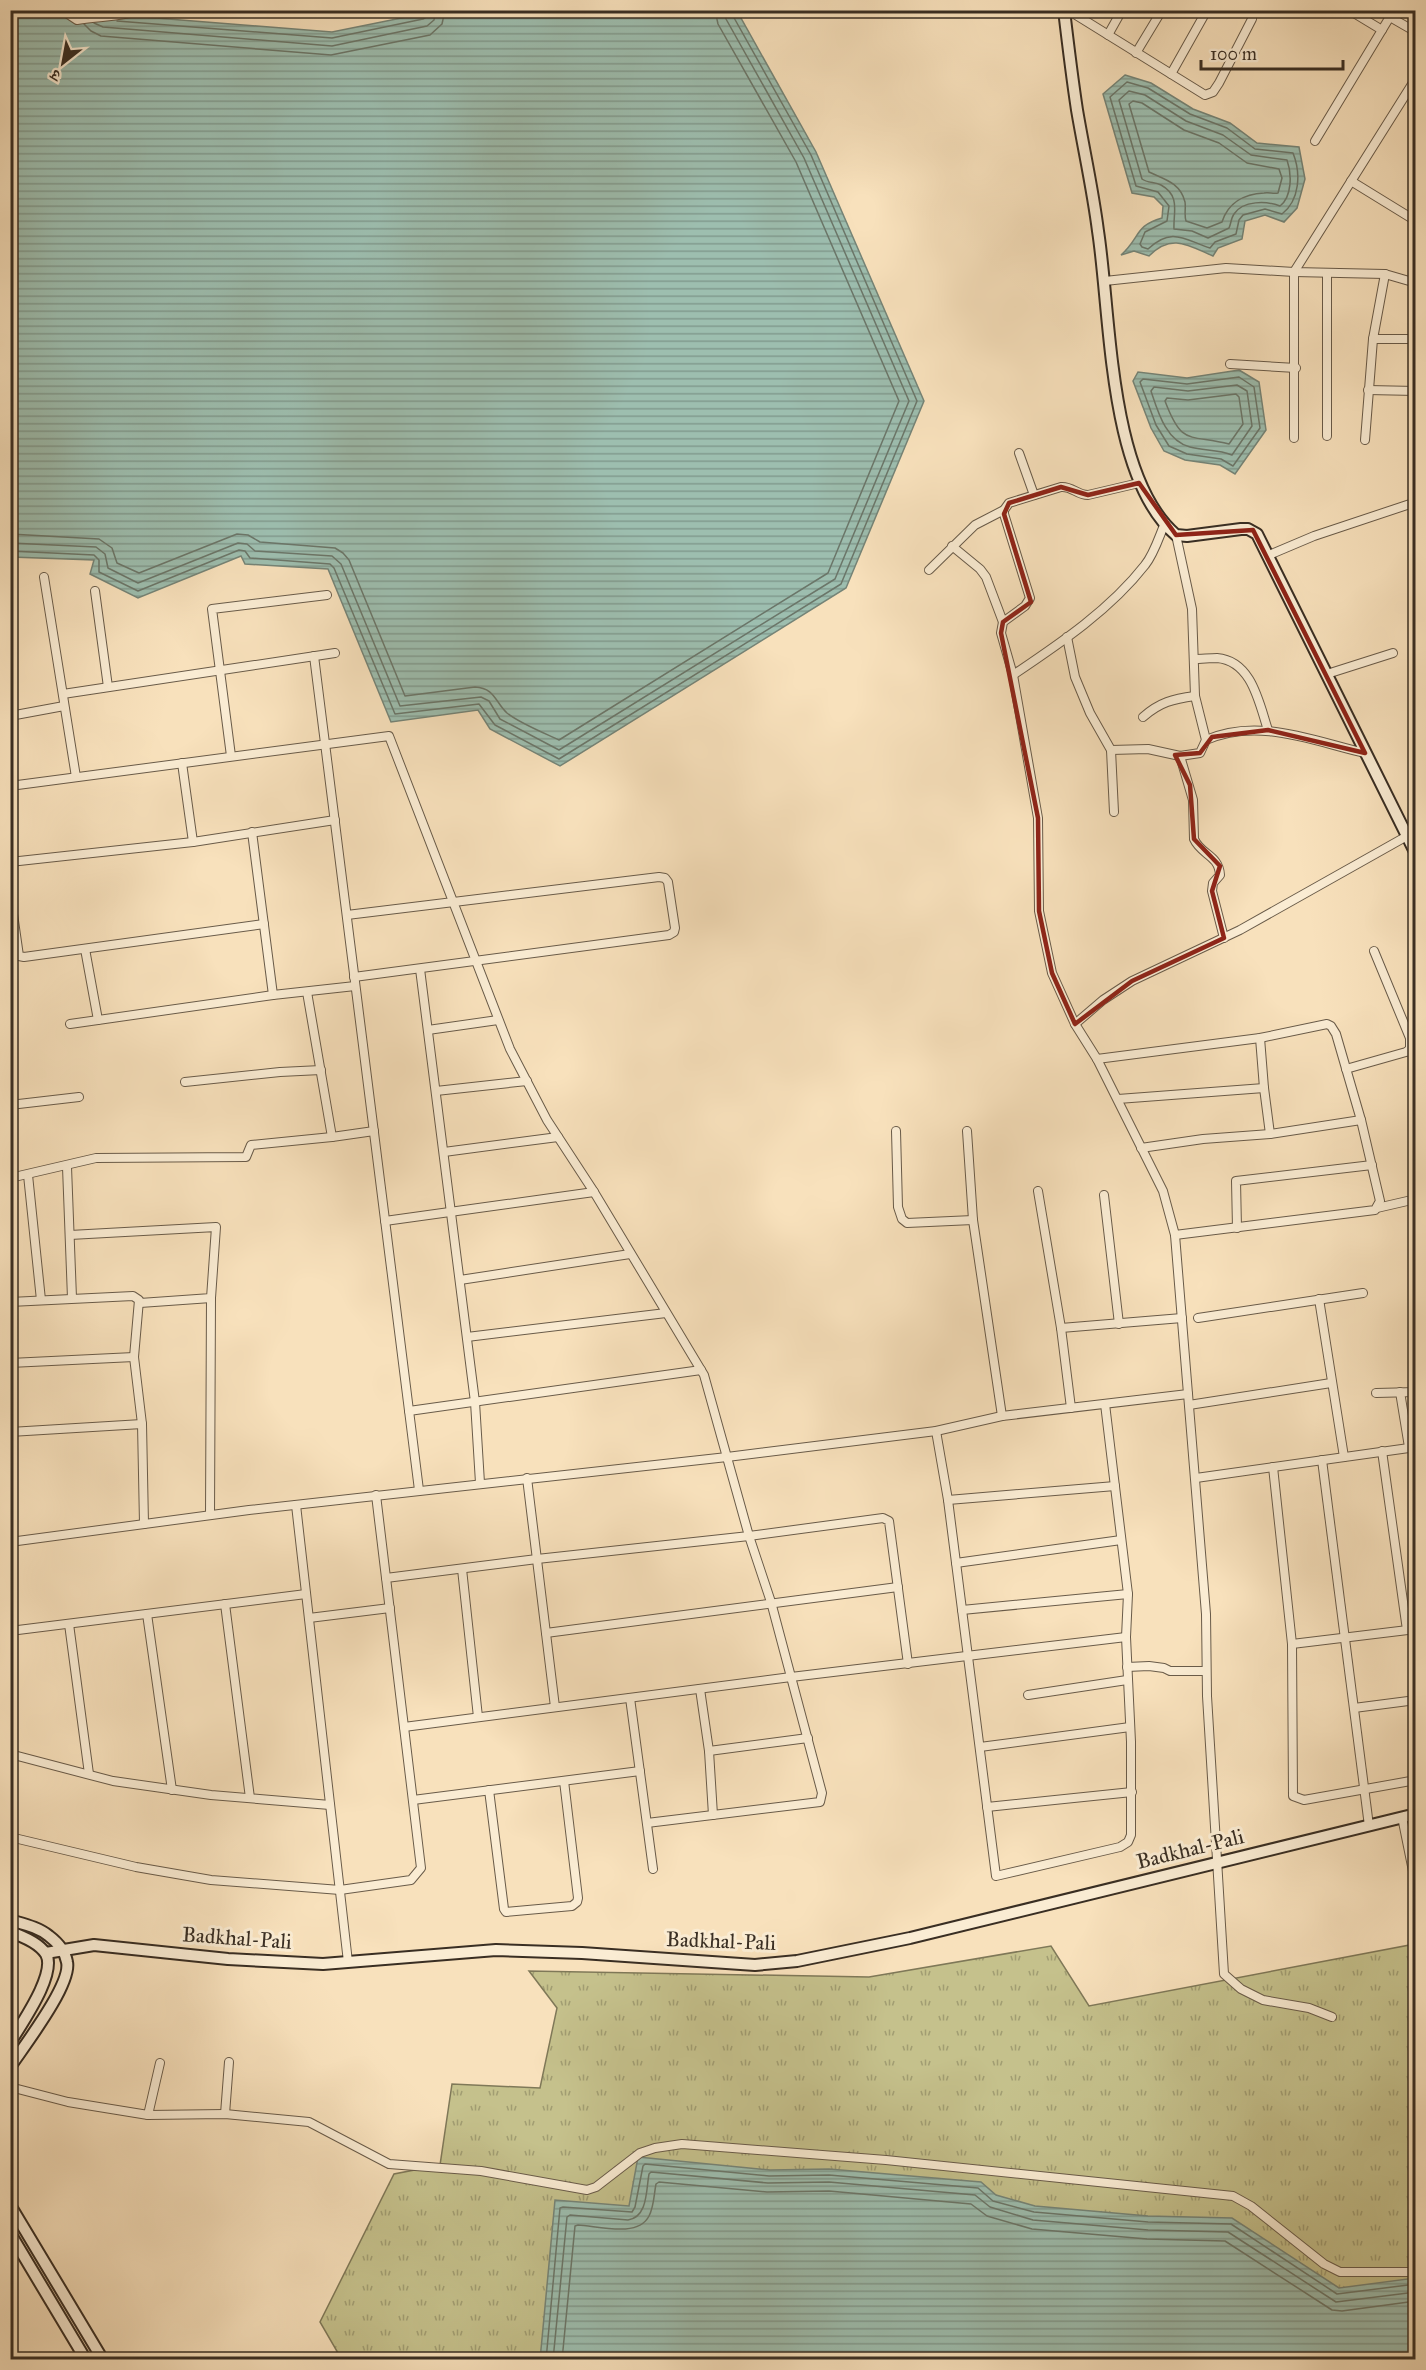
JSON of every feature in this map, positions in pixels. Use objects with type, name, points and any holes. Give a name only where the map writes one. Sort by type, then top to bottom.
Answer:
[{"type":"street","points":[[62,10],[77,20],[94,16],[123,16],[143,10]]},
{"type":"street","points":[[1064,10],[1105,281],[1112,366],[1125,433],[1145,496],[1176,535],[1192,609],[1195,696],[1206,740],[1200,753],[1180,756],[1148,749],[1111,750]]},
{"type":"street","points":[[1068,10],[1205,95],[1213,92],[1252,20]]},
{"type":"street","points":[[1108,34],[1122,10]]},
{"type":"street","points":[[1136,53],[1162,10]]},
{"type":"street","points":[[1171,74],[1207,10]]},
{"type":"street","points":[[1349,10],[1382,30]]},
{"type":"street","points":[[1315,141],[1392,14],[1416,32]]},
{"type":"street","points":[[1294,438],[1296,368],[1294,272],[1416,78]]},
{"type":"street","points":[[1351,182],[1416,221]]},
{"type":"street","points":[[1105,281],[1226,268],[1385,274],[1416,283]]},
{"type":"street","points":[[1327,273],[1327,436]]},
{"type":"street","points":[[1365,440],[1373,339],[1385,274]]},
{"type":"street","points":[[1373,339],[1416,339]]},
{"type":"street","points":[[1230,364],[1296,368]]},
{"type":"street","points":[[1368,390],[1416,391]]},
{"type":"street","points":[[1019,453],[1034,495]]},
{"type":"street","points":[[929,570],[975,525],[1004,510],[1009,503],[1067,486],[1082,495],[1088,495],[1139,483]]},
{"type":"street","points":[[1269,555],[1314,536],[1416,502]]},
{"type":"street","points":[[1004,510],[1030,598],[1025,606],[1004,622]]},
{"type":"street","points":[[1013,675],[1066,637],[1128,585],[1146,563],[1165,524]]},
{"type":"street","points":[[1176,535],[1187,536],[1248,529],[1257,534],[1365,753],[1411,833],[1416,854]]},
{"type":"street","points":[[952,546],[980,569],[986,577],[1004,622],[1001,633],[1013,675],[1038,818],[1040,911],[1052,973],[1075,1024],[1097,1059],[1163,1191],[1174,1235],[1206,1614],[1206,1671],[1221,1954],[1224,1974],[1241,1989],[1263,2000],[1309,2008],[1332,2017]]},
{"type":"street","points":[[44,577],[76,777]]},
{"type":"street","points":[[95,591],[108,687]]},
{"type":"street","points":[[231,756],[212,609],[327,595]]},
{"type":"street","points":[[1066,637],[1075,677],[1090,713],[1111,750],[1113,812]]},
{"type":"street","points":[[63,694],[335,653]]},
{"type":"street","points":[[1327,674],[1393,654]]},
{"type":"street","points":[[314,656],[419,1490]]},
{"type":"street","points":[[1194,659],[1219,658],[1244,672],[1254,688],[1268,730]]},
{"type":"street","points":[[1143,717],[1160,703],[1195,696]]},
{"type":"street","points":[[10,716],[64,706]]},
{"type":"street","points":[[1206,740],[1242,730],[1268,730],[1365,753]]},
{"type":"street","points":[[10,761],[12,785],[388,736],[510,1049],[558,1137],[594,1192],[701,1370],[749,1536],[771,1602],[822,1793],[820,1802],[647,1823]]},
{"type":"street","points":[[1180,756],[1193,800],[1194,839],[1196,844],[1220,866],[1220,875],[1213,883],[1212,891],[1224,938]]},
{"type":"street","points":[[182,763],[193,842]]},
{"type":"street","points":[[10,862],[193,842],[334,820]]},
{"type":"street","points":[[252,832],[273,995]]},
{"type":"street","points":[[1075,1024],[1103,1000],[1132,981],[1224,938],[1411,833]]},
{"type":"street","points":[[70,1024],[308,992],[420,969],[669,934],[674,932],[675,928],[668,882],[665,878],[659,877],[347,915]]},
{"type":"street","points":[[10,893],[19,956],[24,957],[264,924]]},
{"type":"street","points":[[85,949],[98,1020]]},
{"type":"street","points":[[1346,1069],[1410,1049],[1410,1038],[1374,951]]},
{"type":"street","points":[[420,969],[476,1402],[480,1483]]},
{"type":"street","points":[[308,992],[332,1137]]},
{"type":"street","points":[[428,1030],[498,1020]]},
{"type":"street","points":[[1097,1059],[1260,1038],[1327,1024],[1331,1026],[1336,1034],[1361,1120],[1380,1201],[1377,1208]]},
{"type":"street","points":[[1260,1038],[1270,1134]]},
{"type":"street","points":[[185,1082],[321,1070]]},
{"type":"street","points":[[436,1091],[526,1081]]},
{"type":"street","points":[[1118,1099],[1264,1088]]},
{"type":"street","points":[[10,1105],[79,1097]]},
{"type":"street","points":[[1142,1148],[1203,1139],[1270,1134],[1361,1120]]},
{"type":"street","points":[[10,1178],[68,1167],[96,1158],[246,1157],[251,1145],[374,1131]]},
{"type":"street","points":[[896,1131],[898,1214],[902,1219],[907,1222],[973,1220]]},
{"type":"street","points":[[967,1131],[973,1220],[1002,1416]]},
{"type":"street","points":[[444,1152],[558,1137]]},
{"type":"street","points":[[1237,1228],[1236,1181],[1372,1165]]},
{"type":"street","points":[[68,1167],[72,1298]]},
{"type":"street","points":[[28,1175],[41,1300]]},
{"type":"street","points":[[1038,1191],[1061,1328],[1071,1408]]},
{"type":"street","points":[[385,1221],[594,1192]]},
{"type":"street","points":[[1104,1195],[1119,1324]]},
{"type":"street","points":[[1174,1235],[1377,1208],[1416,1199]]},
{"type":"street","points":[[70,1235],[216,1227],[211,1298],[210,1515]]},
{"type":"street","points":[[460,1280],[630,1254]]},
{"type":"street","points":[[1198,1318],[1363,1293]]},
{"type":"street","points":[[10,1302],[137,1297],[140,1303],[134,1357],[142,1424],[144,1524]]},
{"type":"street","points":[[140,1303],[211,1298]]},
{"type":"street","points":[[1319,1299],[1344,1456]]},
{"type":"street","points":[[467,1337],[666,1312]]},
{"type":"street","points":[[1061,1328],[1182,1318]]},
{"type":"street","points":[[10,1363],[134,1357]]},
{"type":"street","points":[[409,1411],[701,1370]]},
{"type":"street","points":[[1189,1405],[1331,1383]]},
{"type":"street","points":[[1196,1478],[1412,1447],[1400,1392]]},
{"type":"street","points":[[1376,1393],[1416,1392]]},
{"type":"street","points":[[10,1542],[376,1495],[727,1458],[936,1431],[1002,1416],[1188,1394]]},
{"type":"street","points":[[936,1431],[948,1500],[996,1876],[1120,1847],[1128,1842],[1131,1835],[1132,1792],[1126,1637],[1128,1594],[1106,1404]]},
{"type":"street","points":[[10,1432],[142,1424]]},
{"type":"street","points":[[1292,1644],[1411,1629],[1382,1451]]},
{"type":"street","points":[[1322,1460],[1369,1826]]},
{"type":"street","points":[[1273,1467],[1292,1644],[1293,1796],[1304,1800],[1416,1780]]},
{"type":"street","points":[[527,1478],[555,1707]]},
{"type":"street","points":[[948,1500],[1115,1486]]},
{"type":"street","points":[[10,1837],[136,1867],[211,1880],[340,1890],[411,1880],[421,1868],[376,1495]]},
{"type":"street","points":[[296,1505],[348,1962]]},
{"type":"street","points":[[386,1578],[749,1536],[883,1518],[889,1521],[908,1664]]},
{"type":"street","points":[[956,1563],[1121,1540]]},
{"type":"street","points":[[462,1569],[478,1717]]},
{"type":"street","points":[[546,1633],[898,1587]]},
{"type":"street","points":[[10,1631],[306,1594]]},
{"type":"street","points":[[962,1610],[1128,1594]]},
{"type":"street","points":[[225,1604],[250,1798]]},
{"type":"street","points":[[309,1618],[390,1608]]},
{"type":"street","points":[[147,1614],[172,1790]]},
{"type":"street","points":[[69,1624],[88,1774]]},
{"type":"street","points":[[404,1727],[790,1677],[1126,1637]]},
{"type":"street","points":[[1127,1667],[1149,1666],[1170,1671],[1206,1671]]},
{"type":"street","points":[[1028,1695],[1127,1680]]},
{"type":"street","points":[[700,1689],[709,1751],[713,1815]]},
{"type":"street","points":[[630,1698],[653,1869]]},
{"type":"street","points":[[1354,1708],[1416,1700]]},
{"type":"street","points":[[980,1748],[1130,1727]]},
{"type":"street","points":[[709,1751],[808,1738]]},
{"type":"street","points":[[10,1755],[113,1781],[172,1790],[330,1805]]},
{"type":"street","points":[[412,1800],[640,1771]]},
{"type":"street","points":[[489,1790],[506,1912],[572,1905],[578,1899],[564,1781]]},
{"type":"street","points":[[987,1807],[1132,1792]]},
{"type":"street","name":"Badkhal-Pali","points":[[46,1953],[94,1945],[228,1959],[323,1964],[496,1950],[582,1953],[755,1965],[786,1962],[910,1938],[1416,1814]]},
{"type":"street","points":[[1402,1817],[1415,1881]]},
{"type":"street","points":[[10,1920],[40,1930],[51,1937],[62,1949],[68,1963],[66,1976],[48,2012],[10,2067]]},
{"type":"street","points":[[10,1932],[31,1941],[46,1953],[48,1962],[47,1975],[10,2043]]},
{"type":"street","points":[[225,2114],[230,2062]]},
{"type":"street","points":[[148,2115],[160,2063]]},
{"type":"street","points":[[10,2087],[68,2102],[148,2115],[225,2114],[309,2122],[389,2164],[481,2171],[587,2190],[596,2187],[640,2154],[655,2148],[682,2144],[886,2160],[1233,2196],[1251,2206],[1324,2265],[1340,2272],[1416,2272]]},
{"type":"street","points":[[10,2205],[103,2360]]},
{"type":"street","points":[[10,2233],[86,2360]]},
{"type":"highlighted area","points":[[1139,483],[1176,535],[1253,530],[1365,753],[1268,730],[1212,737],[1200,753],[1175,755],[1190,785],[1194,839],[1220,866],[1212,891],[1224,938],[1132,981],[1075,1024],[1052,973],[1039,911],[1038,818],[1001,633],[1003,622],[1031,602],[1004,514],[1009,503],[1061,487],[1088,495]]},
{"type":"green space","points":[[1415,1944],[1415,2359],[342,2360],[320,2322],[394,2174],[440,2165],[452,2084],[540,2088],[557,2008],[529,1971],[869,1977],[1051,1946],[1089,2006]]},
{"type":"water","points":[[11,11],[68,11],[332,32],[436,11],[737,11],[816,152],[924,401],[846,588],[560,766],[490,729],[478,710],[391,722],[328,569],[245,564],[241,556],[138,598],[90,574],[94,560],[11,557]]},
{"type":"water","points":[[1125,75],[1151,83],[1193,109],[1230,123],[1257,143],[1299,147],[1305,179],[1297,208],[1284,222],[1265,215],[1245,221],[1242,239],[1218,248],[1213,256],[1180,243],[1165,245],[1149,256],[1134,251],[1121,255],[1142,228],[1162,218],[1163,206],[1154,197],[1132,193],[1103,94]]},
{"type":"water","points":[[1239,370],[1259,382],[1266,430],[1235,474],[1220,465],[1185,460],[1164,451],[1151,428],[1133,381],[1138,372],[1187,378]]},
{"type":"water","points":[[638,2157],[770,2170],[829,2169],[981,2182],[996,2195],[1035,2206],[1148,2216],[1232,2218],[1339,2288],[1415,2278],[1415,2359],[540,2360],[555,2200],[629,2206]]}]
